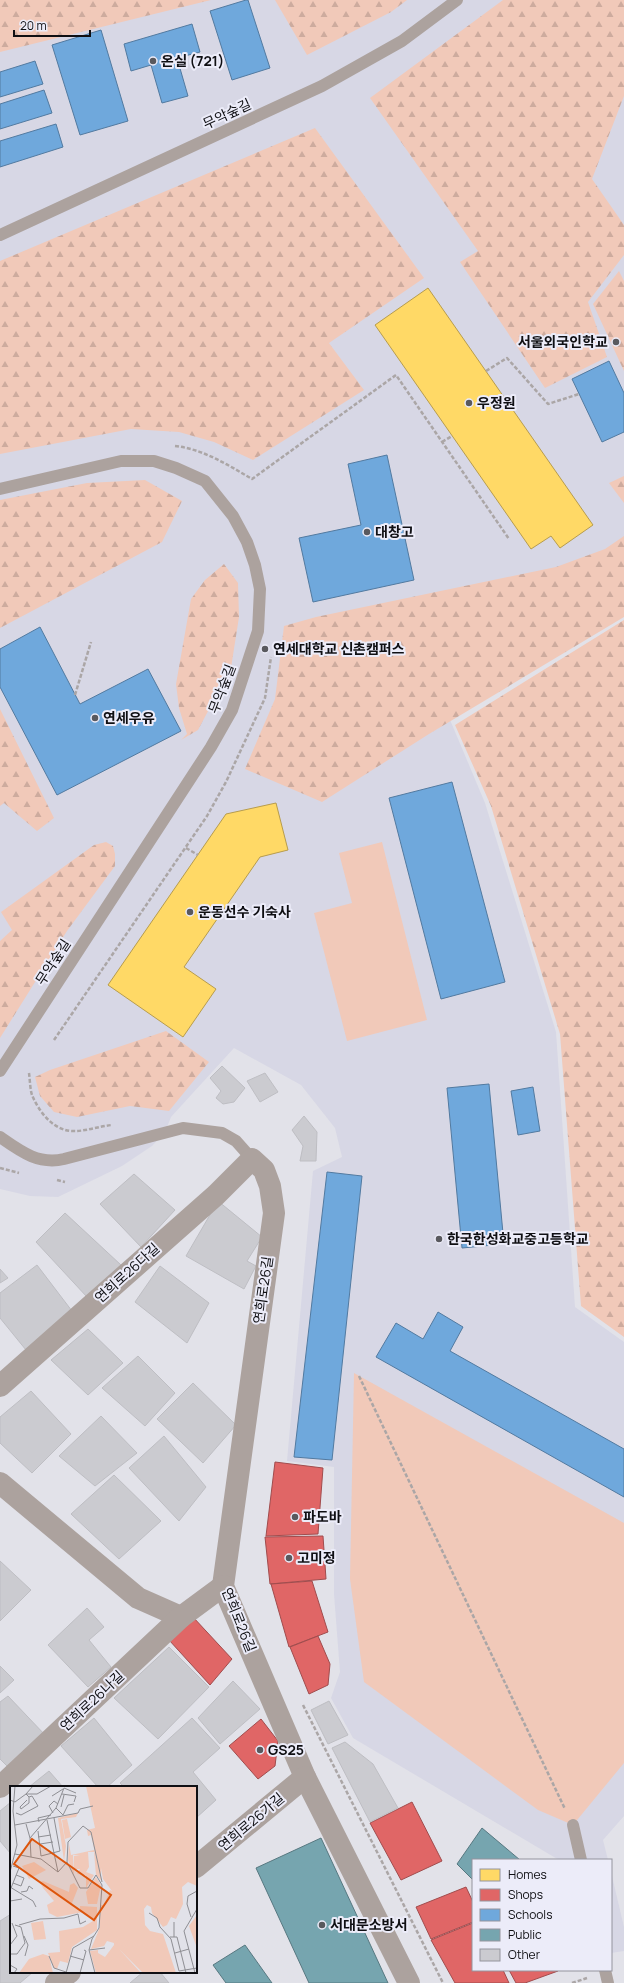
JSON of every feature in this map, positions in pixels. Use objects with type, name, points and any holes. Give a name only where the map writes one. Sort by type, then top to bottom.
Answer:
[{"type":"street","name":"연희로26다길","points":[[0,1386],[216,1195],[252,1159]]},
{"type":"street","name":"연희로26길","points":[[252,1159],[264,1170],[270,1186],[274,1212],[223,1586],[305,1777],[409,1983]]},
{"type":"street","points":[[0,1482],[138,1598],[181,1617]]},
{"type":"street","name":"연희로26나길","points":[[1,1784],[181,1617],[223,1586]]},
{"type":"street","name":"연희로26가길","points":[[197,1866],[305,1777]]},
{"type":"street","points":[[56,1983],[69,1973]]},
{"type":"lane","name":"무악숲길","points":[[0,235],[322,86],[402,41],[457,0]]},
{"type":"lane","name":"무악숲길","points":[[0,489],[121,462],[154,461],[176,468],[205,482],[233,516],[247,542],[255,566],[260,589],[258,631],[232,710],[211,747],[0,1071]]},
{"type":"lane","points":[[0,1137],[28,1156],[44,1161],[61,1160],[183,1128],[208,1130],[222,1133],[231,1138],[252,1159]]},
{"type":"lane","points":[[573,1825],[580,1859]]},
{"type":"lane","points":[[605,1971],[608,1983]]},
{"type":"path","points":[[486,371],[507,358],[548,404],[579,394]]},
{"type":"path","points":[[252,479],[396,375],[509,539]]},
{"type":"path","points":[[442,442],[452,436]]},
{"type":"path","points":[[75,695],[91,642]]},
{"type":"path","points":[[54,1040],[207,816]]},
{"type":"path","points":[[186,848],[198,855]]},
{"type":"path","points":[[29,1073],[32,1094],[38,1107],[48,1120],[59,1128],[74,1132],[119,1124]]},
{"type":"path","points":[[359,1376],[573,1825]]},
{"type":"path","points":[[300,1699],[443,1983]]},
{"type":"path","points":[[572,1983],[591,1977]]},
{"type":"shaded area","name":"연세대학교 신촌캠퍼스","points":[[0,0],[624,0],[624,573],[448,715],[485,803],[556,1032],[575,1307],[624,1342],[624,1816],[603,1840],[608,1859],[557,1859],[353,1738],[331,1698],[340,1672],[334,1594],[334,1467],[287,1461],[313,1171],[342,1157],[335,1128],[301,1085],[234,1048],[171,1117],[165,1132],[152,1146],[122,1166],[58,1197],[30,1196],[0,1189]]},
{"type":"shaded area","points":[[612,1876],[624,1927],[624,1951],[612,1953]]},
{"type":"green space","points":[[0,0],[211,0],[0,52]]},
{"type":"green space","points":[[275,0],[407,0],[391,12],[307,55]]},
{"type":"green space","points":[[503,0],[624,0],[624,96],[592,179],[624,225],[624,255],[588,302],[607,357],[545,388],[460,262],[478,251],[370,98]]},
{"type":"green space","points":[[315,128],[424,278],[329,343],[364,390],[253,460],[214,442],[179,432],[131,429],[0,454],[0,261]]},
{"type":"green space","name":"서울외국인학교","points":[[619,271],[624,281],[624,371],[593,304]]},
{"type":"green space","points":[[624,476],[624,503],[609,483]]},
{"type":"green space","points":[[145,480],[182,501],[162,542],[0,628],[0,500],[87,483]]},
{"type":"green space","points":[[624,536],[624,617],[429,734],[322,802],[245,769],[275,699],[284,626],[316,617],[556,567],[605,549]]},
{"type":"green space","points":[[224,564],[238,583],[239,617],[231,668],[198,730],[181,740],[187,734],[179,708],[176,684],[191,599],[205,580]]},
{"type":"green space","points":[[624,620],[624,1337],[581,1306],[560,1034],[491,806],[455,725]]},
{"type":"green space","points":[[0,709],[54,818],[37,831],[4,803],[0,806]]},
{"type":"green space","points":[[106,842],[113,846],[115,866],[67,931],[0,1038],[0,941],[12,930],[1,912],[94,845]]},
{"type":"green space","points":[[382,842],[427,1020],[347,1041],[314,913],[352,903],[339,853]]},
{"type":"green space","points":[[166,1031],[209,1062],[169,1111],[130,1106],[77,1117],[54,1112],[40,1096],[35,1077],[50,1070]]},
{"type":"green space","points":[[354,1373],[624,1523],[624,1763],[573,1825],[538,1810],[364,1682],[350,1579]]},
{"type":"building: Homes","name":"우정원","points":[[428,288],[593,525],[560,548],[551,536],[531,549],[375,325]]},
{"type":"building: Homes","name":"운동선수 기숙사","points":[[276,803],[288,850],[260,857],[184,967],[216,989],[183,1037],[108,985],[226,814]]},
{"type":"building: Shops","points":[[275,1462],[323,1468],[318,1534],[266,1536]]},
{"type":"building: Shops","points":[[323,1536],[326,1579],[270,1584],[265,1537]]},
{"type":"building: Shops","points":[[312,1581],[328,1632],[289,1647],[271,1584]]},
{"type":"building: Shops","points":[[193,1617],[232,1659],[210,1685],[169,1640]]},
{"type":"building: Shops","points":[[318,1636],[330,1664],[328,1685],[309,1694],[290,1647]]},
{"type":"building: Shops","points":[[261,1719],[278,1741],[275,1766],[258,1779],[229,1746]]},
{"type":"building: Shops","points":[[412,1802],[442,1861],[401,1880],[370,1823]]},
{"type":"building: Shops","points":[[466,1887],[472,1900],[472,1922],[431,1939],[416,1907]]},
{"type":"building: Shops","points":[[472,1923],[472,1971],[503,1971],[509,1983],[455,1983],[431,1940]]},
{"type":"building: Shops","points":[[510,1971],[558,1971],[525,1983],[516,1983]]},
{"type":"building: Schools","points":[[248,0],[270,68],[232,80],[210,11]]},
{"type":"building: Schools","name":"온실 (721)","points":[[192,24],[200,52],[177,58],[188,96],[162,103],[151,65],[131,71],[124,44]]},
{"type":"building: Schools","points":[[101,30],[128,121],[80,135],[52,45]]},
{"type":"building: Schools","points":[[35,61],[43,84],[0,97],[0,72]]},
{"type":"building: Schools","points":[[44,90],[52,113],[0,129],[0,104]]},
{"type":"building: Schools","points":[[56,124],[63,147],[0,167],[0,141]]},
{"type":"building: Schools","points":[[609,361],[624,393],[624,432],[602,442],[572,379]]},
{"type":"building: Schools","name":"대창고","points":[[387,455],[414,580],[313,602],[299,538],[361,525],[348,464]]},
{"type":"building: Schools","name":"연세우유","points":[[40,627],[80,704],[148,669],[181,731],[57,795],[0,687],[0,649]]},
{"type":"building: Schools","points":[[452,782],[505,982],[441,999],[389,798]]},
{"type":"building: Schools","points":[[489,1084],[504,1244],[462,1248],[447,1088]]},
{"type":"building: Schools","points":[[533,1087],[540,1131],[518,1135],[511,1091]]},
{"type":"building: Schools","points":[[327,1172],[362,1176],[332,1460],[294,1457]]},
{"type":"building: Schools","points":[[438,1312],[463,1327],[450,1351],[624,1449],[624,1497],[376,1357],[396,1323],[423,1339]]},
{"type":"building: Public","points":[[482,1828],[519,1859],[472,1859],[472,1879],[457,1864]]},
{"type":"building: Public","name":"서대문소방서","points":[[321,1838],[388,1983],[309,1983],[256,1868]]},
{"type":"building: Public","points":[[245,1945],[272,1983],[226,1983],[213,1965]]},
{"type":"building: Other","points":[[222,1066],[245,1088],[234,1102],[223,1104],[216,1098],[221,1091],[210,1078]]},
{"type":"building: Other","points":[[265,1073],[278,1092],[260,1102],[247,1081]]},
{"type":"building: Other","points":[[304,1116],[317,1132],[316,1161],[300,1161],[303,1146],[292,1130]]},
{"type":"building: Other","points":[[134,1174],[175,1210],[141,1247],[100,1204]]},
{"type":"building: Other","points":[[218,1201],[262,1237],[247,1261],[256,1266],[244,1289],[186,1256]]},
{"type":"building: Other","points":[[65,1213],[121,1265],[87,1297],[36,1242]]},
{"type":"building: Other","points":[[37,1265],[72,1311],[26,1350],[0,1318],[0,1293]]},
{"type":"building: Other","points":[[160,1266],[209,1303],[187,1343],[135,1302]]},
{"type":"building: Other","points":[[0,1269],[8,1278],[0,1283]]},
{"type":"building: Other","points":[[88,1329],[123,1363],[88,1395],[51,1360]]},
{"type":"building: Other","points":[[138,1356],[175,1393],[145,1426],[102,1388]]},
{"type":"building: Other","points":[[193,1383],[236,1425],[203,1463],[157,1419]]},
{"type":"building: Other","points":[[31,1391],[71,1434],[32,1473],[0,1443],[0,1417]]},
{"type":"building: Other","points":[[101,1416],[137,1453],[95,1486],[59,1456]]},
{"type":"building: Other","points":[[164,1436],[206,1487],[179,1521],[129,1468]]},
{"type":"building: Other","points":[[114,1475],[161,1521],[119,1559],[71,1514]]},
{"type":"building: Other","points":[[0,1561],[31,1590],[0,1621]]},
{"type":"building: Other","points":[[87,1608],[104,1627],[89,1640],[111,1667],[88,1687],[48,1645]]},
{"type":"building: Other","points":[[169,1647],[209,1687],[158,1739],[114,1698]]},
{"type":"building: Other","points":[[0,1666],[14,1680],[0,1693]]},
{"type":"building: Other","points":[[233,1681],[260,1709],[220,1744],[198,1718]]},
{"type":"building: Other","points":[[8,1696],[46,1736],[7,1766],[0,1759],[0,1702]]},
{"type":"building: Other","points":[[329,1701],[348,1735],[328,1744],[311,1710]]},
{"type":"building: Other","points":[[94,1718],[132,1765],[108,1786],[97,1786],[61,1746]]},
{"type":"building: Other","points":[[192,1718],[220,1748],[193,1772],[216,1800],[197,1817],[197,1786],[123,1786],[120,1783]]},
{"type":"building: Other","points":[[345,1742],[373,1764],[398,1808],[370,1822],[332,1748]]},
{"type":"building: Other","points":[[49,1771],[62,1786],[30,1786]]},
{"type":"building: Other","points":[[10,1803],[10,1853],[0,1841],[0,1811]]},
{"type":"building: Other","points":[[10,1915],[10,1973],[32,1973],[20,1983],[0,1983],[0,1921]]},
{"type":"building: Other","points":[[142,1973],[161,1973],[169,1983],[130,1983]]},
{"type":"place","name":"온실 (721)","points":[[153,61]]},
{"type":"place","name":"서울외국인학교","points":[[616,342]]},
{"type":"place","name":"우정원","points":[[469,403]]},
{"type":"place","name":"대창고","points":[[367,532]]},
{"type":"place","name":"연세대학교 신촌캠퍼스","points":[[265,649]]},
{"type":"place","name":"연세우유","points":[[95,718]]},
{"type":"place","name":"운동선수 기숙사","points":[[190,912]]},
{"type":"place","name":"한국한성화교중고등학교","points":[[439,1239]]},
{"type":"place","name":"파도바","points":[[295,1517]]},
{"type":"place","name":"고미정","points":[[289,1558]]},
{"type":"place","name":"GS25","points":[[260,1750]]},
{"type":"place","name":"서대문소방서","points":[[322,1925]]}]
